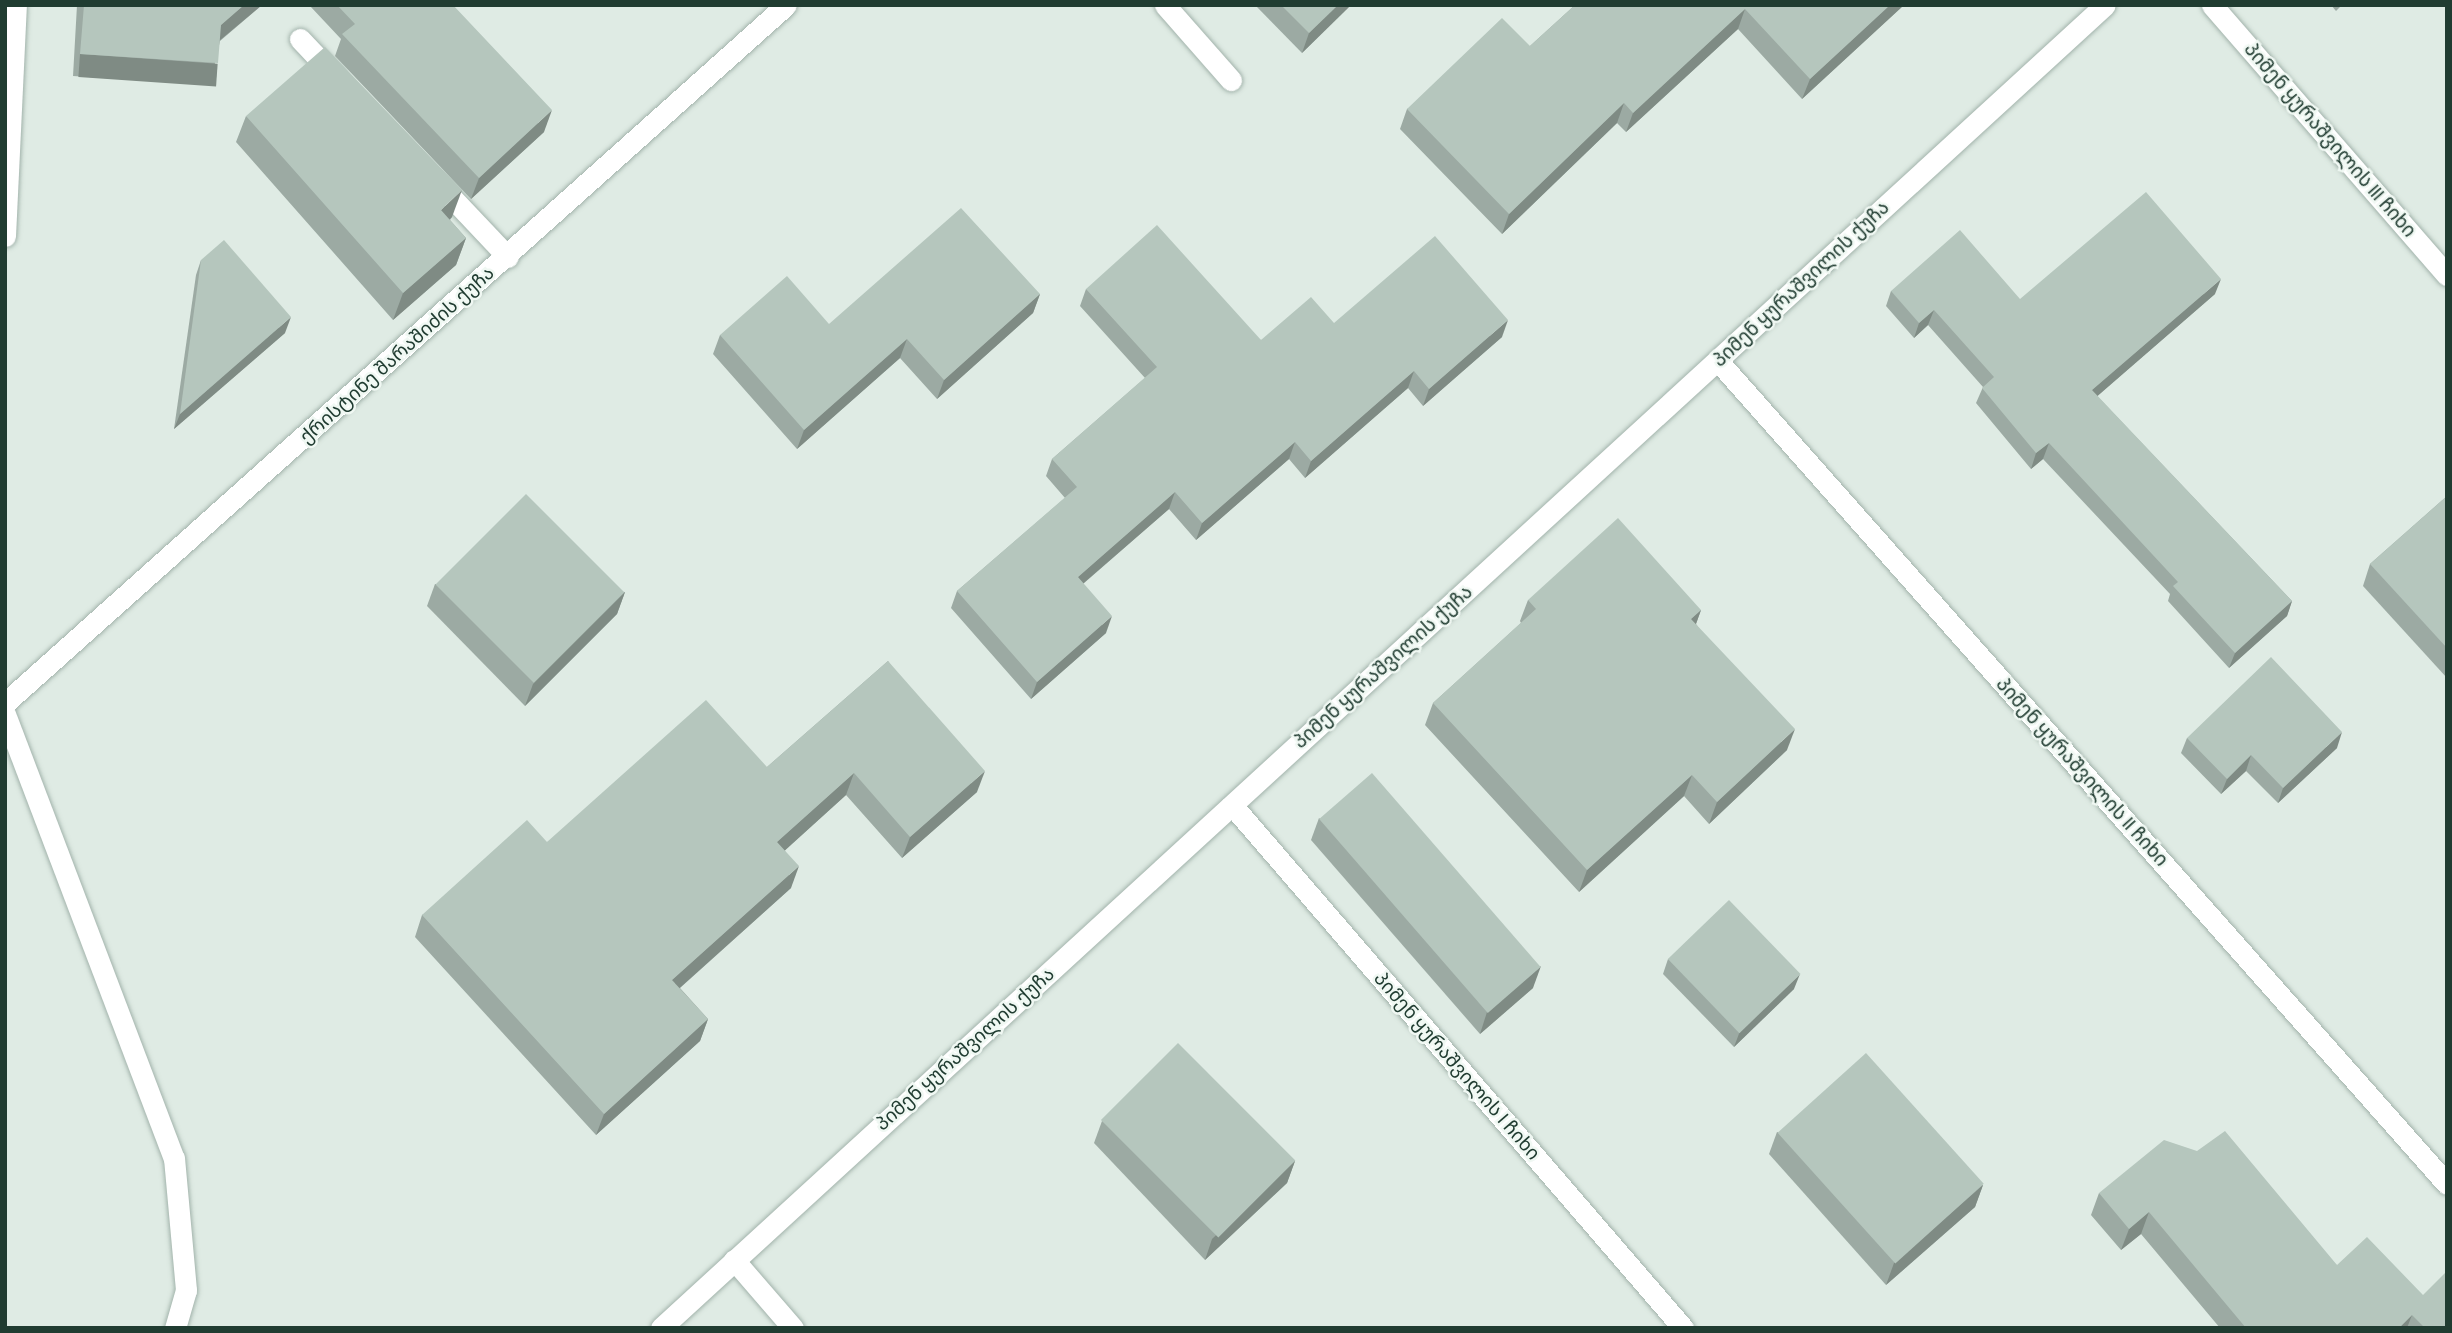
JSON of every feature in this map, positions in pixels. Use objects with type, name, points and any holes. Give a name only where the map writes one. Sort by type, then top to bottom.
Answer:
[{"type":"street","points":[[5,236],[16,5]]},
{"type":"street","name":"ქრისტინე შარაშიძის ქუჩა","points":[[5,703],[508,257],[786,5]]},
{"type":"street","points":[[1165,5],[1231,80]]},
{"type":"street","name":"პიმენ ყურაშვილის ქუჩა","points":[[661,1328],[2105,5]]},
{"type":"street","name":"პიმენ ყურაშვილის III ჩიხი","points":[[2213,5],[2447,275]]},
{"type":"street","points":[[300,39],[348,89]]},
{"type":"street","points":[[423,168],[508,257]]},
{"type":"street","name":"პიმენ ყურაშვილის II ჩიხი","points":[[1718,361],[2447,1184]]},
{"type":"street","points":[[5,714],[174,1158],[186,1290],[175,1328]]},
{"type":"street","name":"პიმენ ყურაშვილის I ჩიხი","points":[[1232,805],[1683,1328]]},
{"type":"street","points":[[734,1261],[793,1328]]},
{"type":"building","points":[[84,5],[244,5],[221,25],[218,63],[80,54]]},
{"type":"building","points":[[337,5],[453,5],[552,110],[479,178],[342,34],[355,24]]},
{"type":"building","points":[[1281,5],[1338,5],[1309,33]]},
{"type":"building","points":[[1575,5],[1890,5],[1810,79],[1745,9],[1633,113],[1624,103],[1509,214],[1407,109],[1502,18],[1530,46]]},
{"type":"building","points":[[325,47],[462,190],[441,210],[466,238],[403,293],[246,116]]},
{"type":"building","points":[[2146,192],[2221,279],[2092,390],[2292,601],[2235,653],[2173,586],[2178,582],[2049,443],[2036,453],[1982,388],[1994,377],[1934,310],[1919,323],[1891,291],[1960,230],[2020,299]]},
{"type":"building","points":[[961,208],[1040,294],[944,380],[907,339],[804,430],[720,335],[787,276],[829,324]]},
{"type":"building","points":[[1157,225],[1261,340],[1311,297],[1334,323],[1435,236],[1508,320],[1429,389],[1414,371],[1311,461],[1295,442],[1202,523],[1175,492],[1078,577],[1112,616],[1037,682],[957,591],[1077,487],[1052,459],[1157,367],[1086,289]]},
{"type":"building","points":[[224,240],[291,317],[180,414],[201,260]]},
{"type":"building","points":[[526,494],[624,592],[534,683],[435,585]]},
{"type":"building","points":[[2447,496],[2447,648],[2370,564]]},
{"type":"building","points":[[1618,518],[1701,610],[1691,619],[1795,729],[1717,802],[1692,775],[1587,870],[1433,703],[1536,609],[1528,600]]},
{"type":"building","points":[[2271,657],[2342,732],[2283,788],[2251,755],[2227,779],[2187,738]]},
{"type":"building","points":[[888,661],[985,771],[910,837],[854,773],[777,842],[799,866],[672,980],[708,1019],[604,1114],[422,915],[527,820],[547,842],[706,700],[767,767]]},
{"type":"building","points":[[1372,773],[1541,967],[1488,1013],[1319,819]]},
{"type":"building","points":[[1729,900],[1801,974],[1739,1033],[1668,959]]},
{"type":"building","points":[[1178,1043],[1295,1160],[1218,1237],[1101,1120]]},
{"type":"building","points":[[1866,1053],[1984,1184],[1895,1263],[1778,1133]]},
{"type":"building","points":[[2225,1131],[2337,1265],[2367,1237],[2423,1295],[2447,1271],[2447,1328],[2425,1328],[2412,1315],[2399,1328],[2246,1328],[2149,1212],[2129,1229],[2099,1193],[2164,1140],[2197,1151]]}]
